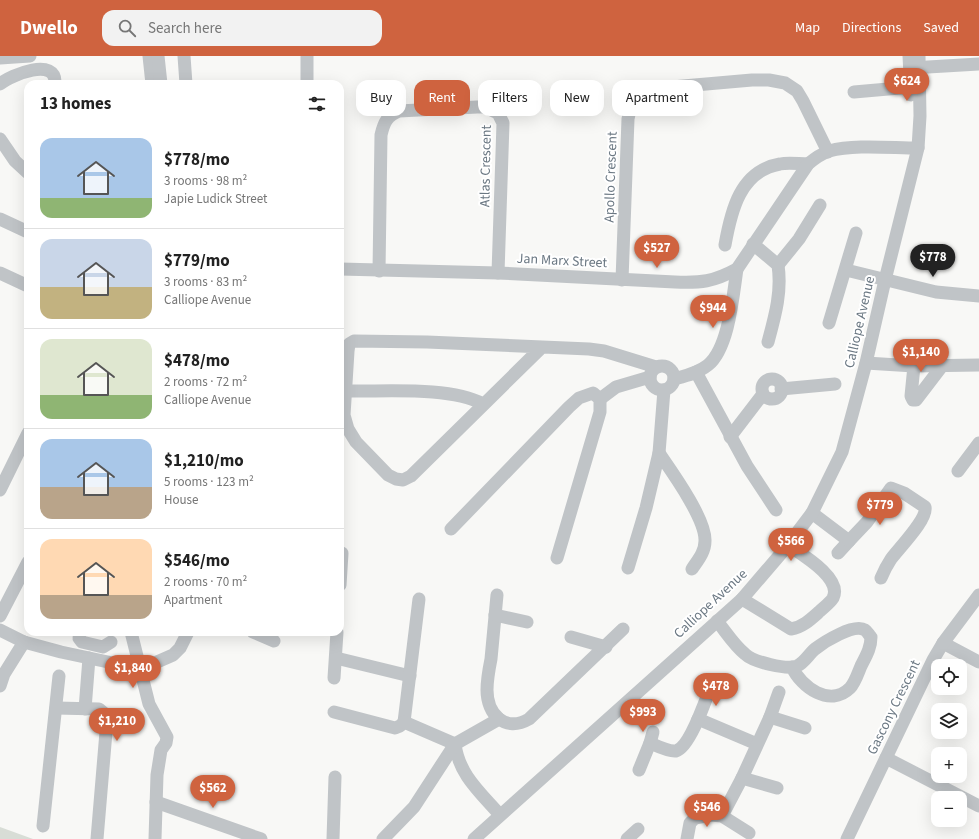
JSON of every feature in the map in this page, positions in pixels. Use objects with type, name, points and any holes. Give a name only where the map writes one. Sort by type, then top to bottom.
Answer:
[{"type":"street","points":[[0,58],[30,56]]},
{"type":"street","points":[[149,56],[152,80]]},
{"type":"street","points":[[158,56],[160,80]]},
{"type":"street","points":[[184,56],[186,80]]},
{"type":"street","points":[[307,80],[308,56]]},
{"type":"street","points":[[914,62],[979,64]]},
{"type":"street","name":"Calliope Avenue","points":[[914,62],[911,87],[914,148]]},
{"type":"street","name":"Calliope Avenue","points":[[474,839],[742,599],[788,545],[812,513],[842,452],[866,363],[884,280],[914,164],[914,62]]},
{"type":"street","points":[[0,84],[11,75],[38,68],[48,70],[54,76],[54,80]]},
{"type":"street","name":"Apollo Crescent","points":[[622,280],[628,119],[635,97],[640,92],[649,89],[752,80],[770,80],[785,83],[797,92],[803,101],[828,152]]},
{"type":"street","points":[[854,92],[911,87]]},
{"type":"street","name":"Atlas Crescent","points":[[379,271],[381,135],[386,119],[390,114],[399,111],[485,107],[498,112],[503,123],[498,273]]},
{"type":"street","points":[[0,141],[15,161],[24,169]]},
{"type":"street","name":"Jan Marx Street","points":[[344,269],[498,273],[696,283],[719,279],[737,269],[808,164],[828,152],[845,149],[914,148]]},
{"type":"street","points":[[725,245],[733,207],[746,184],[756,174],[771,166],[781,164],[808,164]]},
{"type":"street","points":[[768,342],[779,292],[778,265],[799,239],[820,205]]},
{"type":"street","points":[[0,219],[24,230]]},
{"type":"street","points":[[829,323],[856,233]]},
{"type":"street","points":[[753,244],[778,265]]},
{"type":"street","points":[[674,379],[696,372],[717,355],[730,314],[737,269]]},
{"type":"street","points":[[846,270],[936,292],[979,296]]},
{"type":"street","points":[[0,273],[24,284]]},
{"type":"street","points":[[451,529],[579,398],[593,393],[604,396],[655,374],[670,370],[674,379],[671,386],[664,390],[657,389],[655,374],[646,356],[618,350],[604,351],[427,342],[354,341],[351,342],[349,346],[344,415],[348,429],[356,442],[377,465],[396,479],[403,480],[411,476],[541,348]]},
{"type":"street","points":[[866,363],[914,366],[979,365]]},
{"type":"street","points":[[914,366],[911,396],[913,400],[916,400],[942,366]]},
{"type":"street","points":[[696,372],[730,437],[776,510]]},
{"type":"street","points":[[730,437],[763,394],[763,384],[767,380],[777,380],[781,389],[835,384]]},
{"type":"street","points":[[628,568],[644,515],[659,453],[664,390]]},
{"type":"street","points":[[346,391],[432,393],[468,398],[483,404]]},
{"type":"street","points":[[557,558],[604,396]]},
{"type":"street","points":[[0,490],[24,441]]},
{"type":"street","points":[[958,471],[979,443]]},
{"type":"street","points":[[659,453],[692,505],[706,539],[704,548],[692,569]]},
{"type":"street","points":[[838,553],[867,522],[891,488],[904,493],[925,507],[926,513],[893,557],[881,578]]},
{"type":"street","points":[[812,513],[849,541]]},
{"type":"street","points":[[742,599],[791,628],[797,628],[809,621],[828,604],[835,588],[829,577],[822,570],[788,545]]},
{"type":"street","points":[[0,616],[24,570]]},
{"type":"street","points":[[497,595],[487,690],[491,708],[499,719],[512,725],[528,719],[623,630]]},
{"type":"street","name":"Gascony Crescent","points":[[846,839],[943,643],[979,595]]},
{"type":"street","points":[[334,712],[387,727],[395,728],[404,722],[419,599]]},
{"type":"street","points":[[495,615],[527,622]]},
{"type":"street","points":[[717,621],[742,651],[751,658],[765,663],[792,667],[801,664],[816,649],[839,634],[856,628],[865,630],[871,637],[871,646],[850,687],[841,695],[832,697],[821,694],[805,686],[797,678],[792,667]]},
{"type":"street","points":[[0,630],[24,642],[142,669],[173,655],[180,648],[186,636]]},
{"type":"street","points":[[79,636],[82,642],[103,647],[111,642]]},
{"type":"street","points":[[133,636],[149,704],[167,737],[159,759],[155,839]]},
{"type":"street","points":[[262,636],[274,641]]},
{"type":"street","points":[[334,678],[337,636]]},
{"type":"street","points":[[571,637],[606,647]]},
{"type":"street","points":[[1,677],[24,642]]},
{"type":"street","points":[[943,643],[979,662]]},
{"type":"street","points":[[86,709],[90,658]]},
{"type":"street","points":[[336,658],[410,676]]},
{"type":"street","points":[[43,826],[59,676]]},
{"type":"street","points":[[639,770],[651,738],[673,751],[680,749],[688,738],[698,719],[711,686]]},
{"type":"street","points":[[722,816],[742,778],[770,717],[779,692]]},
{"type":"street","points":[[56,708],[103,711],[107,720],[97,839]]},
{"type":"street","points":[[770,717],[805,728]]},
{"type":"street","points":[[383,839],[414,807],[455,744],[499,719]]},
{"type":"street","points":[[698,719],[757,744]]},
{"type":"street","points":[[404,722],[455,744]]},
{"type":"street","points":[[455,744],[457,759],[465,774],[500,815]]},
{"type":"street","points":[[886,758],[979,806]]},
{"type":"street","points":[[333,839],[335,777]]},
{"type":"street","points":[[742,778],[777,788]]},
{"type":"street","points":[[156,802],[261,839]]},
{"type":"street","points":[[687,839],[690,823],[696,818],[722,816],[749,833]]},
{"type":"street","points":[[626,839],[638,829]]},
{"type":"shaded area","points":[[0,827],[33,839],[0,839]]}]
